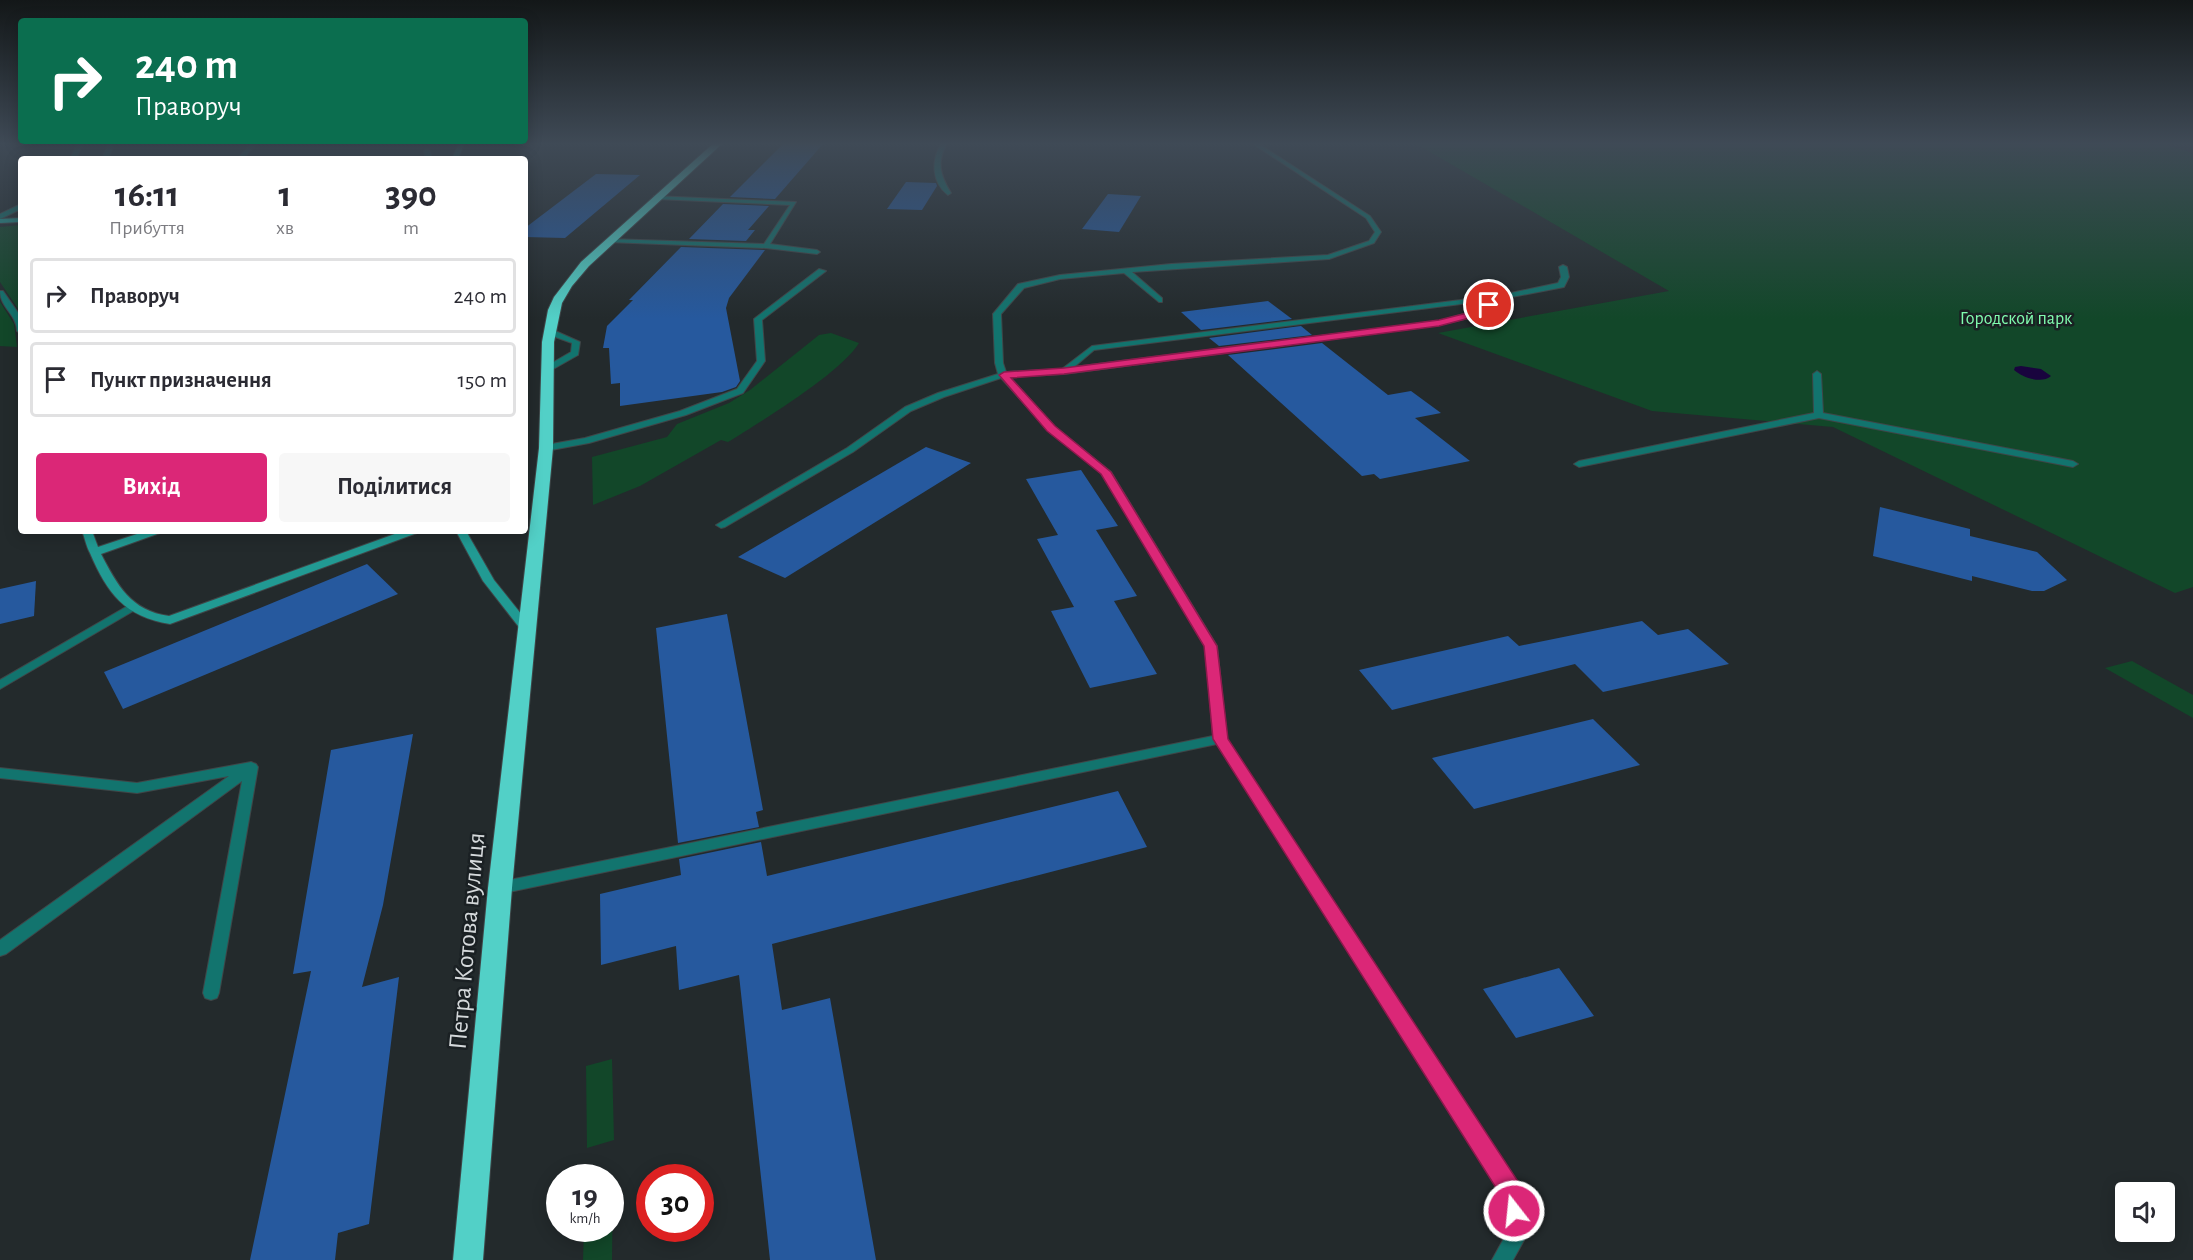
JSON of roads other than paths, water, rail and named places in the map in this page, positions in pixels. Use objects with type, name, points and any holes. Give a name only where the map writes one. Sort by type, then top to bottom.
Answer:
[{"type":"highway","name":"Петра Котова вулиця","points":[[468,1260],[500,888],[546,448],[550,332],[559,299],[571,279],[653,201]]},
{"type":"main road","points":[[0,219],[18,220]]},
{"type":"main road","points":[[88,534],[95,552],[131,608],[156,619],[181,617],[405,534]]},
{"type":"main road","points":[[95,552],[147,534]]},
{"type":"main road","points":[[463,534],[489,581],[526,628]]},
{"type":"street","points":[[733,201],[794,203],[766,246]]},
{"type":"street","points":[[1343,201],[1368,217],[1378,232],[1372,242],[1329,257],[1060,277],[1021,286],[997,314],[999,363],[1004,375],[1051,428],[1106,472],[1210,646],[1221,739],[1511,1190],[1518,1233],[1502,1260]]},
{"type":"street","points":[[0,219],[18,208]]},
{"type":"street","points":[[609,241],[766,246],[817,252]]},
{"type":"street","points":[[1064,371],[1092,348],[1505,296],[1561,285],[1565,276],[1563,267]]},
{"type":"street","points":[[546,448],[586,441],[683,413],[740,391],[761,361],[758,319],[822,271]]},
{"type":"street","points":[[1126,271],[1159,300]]},
{"type":"street","points":[[0,292],[18,319]]},
{"type":"street","points":[[721,525],[850,450],[908,409],[941,395],[1004,375],[1064,371],[1439,323],[1474,314],[1505,296]]},
{"type":"street","points":[[548,369],[575,354],[576,347],[576,342],[550,332]]},
{"type":"street","points":[[1817,374],[1819,415]]},
{"type":"street","points":[[1579,464],[1819,415],[2073,464]]},
{"type":"street","points":[[0,685],[131,608]]},
{"type":"street","points":[[500,888],[1221,739]]},
{"type":"street","points":[[0,773],[138,788],[251,767]]},
{"type":"street","points":[[0,949],[251,767]]},
{"type":"street","points":[[211,993],[251,767]]},
{"type":"park label","name":"Городской парк","points":[[2016,319]]}]
